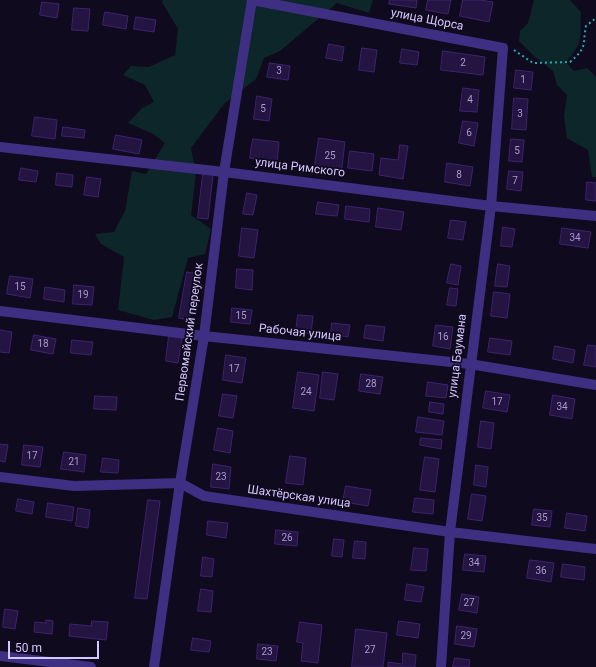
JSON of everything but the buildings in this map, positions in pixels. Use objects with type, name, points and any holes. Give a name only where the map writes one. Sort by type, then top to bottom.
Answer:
[{"type":"street","name":"улица Щорса","points":[[252,0],[503,48]]},
{"type":"street","name":"Первомайский переулок","points":[[154,667],[180,483],[204,336],[224,172],[252,0]]},
{"type":"street","name":"улица Баумана","points":[[441,667],[450,532],[491,206],[503,48]]},
{"type":"street","name":"улица Римского","points":[[0,147],[224,172],[491,206],[596,216]]},
{"type":"street","name":"Рабочая улица","points":[[0,311],[204,336],[470,364],[596,385]]},
{"type":"street","points":[[0,477],[74,486],[180,483]]},
{"type":"street","name":"Шахтёрская улица","points":[[180,483],[204,496],[450,532],[596,549]]},
{"type":"street","points":[[0,656],[91,667]]},
{"type":"path","points":[[503,48],[513,49],[533,63],[570,62],[580,53],[585,44],[586,26],[596,18]]},
{"type":"green space","points":[[163,0],[373,0],[369,13],[337,3],[280,51],[264,58],[256,79],[224,104],[191,148],[196,173],[191,215],[211,229],[205,254],[188,258],[172,317],[154,320],[118,310],[124,257],[101,244],[95,234],[114,232],[125,211],[132,171],[146,174],[165,143],[153,134],[128,123],[142,108],[154,102],[145,85],[123,75],[131,66],[149,67],[175,55],[178,29],[162,2]]},
{"type":"green space","points":[[534,0],[570,0],[581,12],[580,39],[576,49],[566,62],[574,71],[587,68],[596,77],[596,177],[592,177],[588,150],[567,138],[564,116],[567,95],[557,85],[553,71],[535,57],[519,41],[520,31],[528,23]]}]
